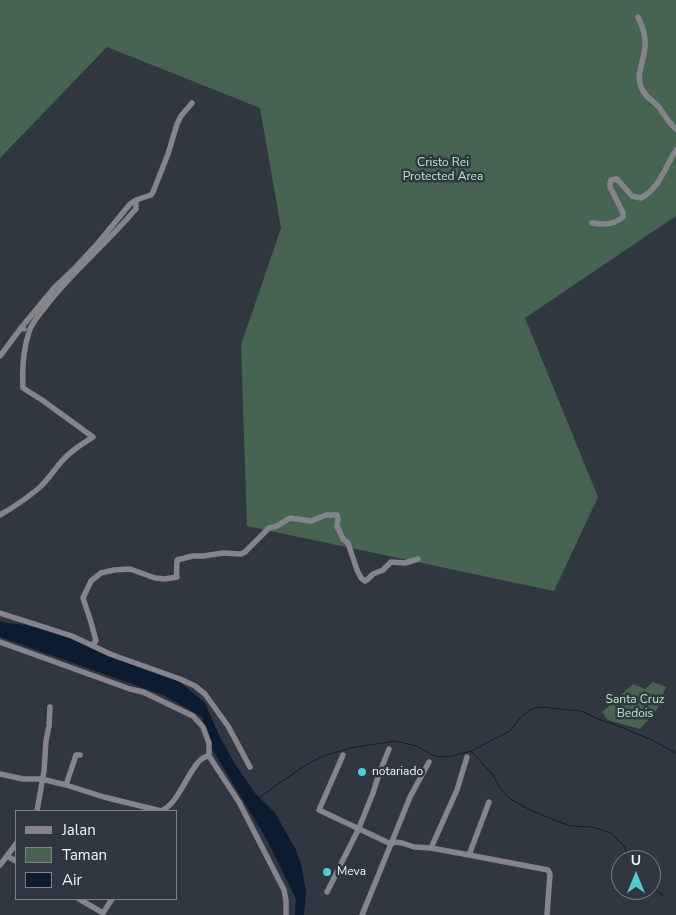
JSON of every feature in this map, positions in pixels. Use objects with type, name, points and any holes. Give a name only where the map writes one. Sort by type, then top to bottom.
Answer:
[{"type":"street","points":[[638,17],[645,37],[645,48],[638,78],[642,90],[657,105],[670,125],[676,129]]},
{"type":"street","points":[[0,356],[54,288],[73,270],[130,204],[153,192],[177,124],[192,103]]},
{"type":"street","points":[[592,223],[611,224],[623,217],[623,213],[610,187],[611,180],[617,179],[632,196],[638,198],[644,196],[660,181],[670,158],[676,150]]},
{"type":"street","points":[[0,515],[38,488],[63,459],[93,437],[23,388],[23,362],[29,330],[36,318],[63,284],[97,252],[134,211],[136,200]]},
{"type":"street","points":[[21,328],[29,330]]},
{"type":"street","points":[[92,646],[96,641],[83,598],[91,581],[100,573],[114,570],[130,570],[155,578],[177,577],[177,560],[193,556],[223,553],[241,554],[269,528],[277,526],[290,518],[311,520],[326,515],[337,515],[337,526],[342,539],[348,543],[357,570],[365,581],[373,574],[383,570],[391,562],[405,562],[418,559]]},
{"type":"street","points":[[0,613],[72,636],[110,654],[195,686],[206,694],[228,726],[250,767]]},
{"type":"street","points":[[0,642],[143,692],[193,716],[203,727],[209,743],[209,756],[239,802],[284,890],[286,915]]},
{"type":"street","points":[[37,810],[44,771],[46,741],[50,726],[50,707]]},
{"type":"street","points":[[327,892],[359,828],[389,749]]},
{"type":"street","points":[[66,785],[76,755],[80,755]]},
{"type":"street","points":[[343,755],[319,810],[391,844],[395,842],[402,843],[414,847],[432,848],[548,870],[550,874],[547,915]]},
{"type":"street","points":[[163,810],[168,808],[181,790],[198,761],[204,756],[209,756]]},
{"type":"street","points":[[432,848],[457,790],[467,757]]},
{"type":"street","points":[[362,915],[410,797],[429,762]]},
{"type":"street","points":[[0,774],[23,779],[42,779],[157,810]]},
{"type":"street","points":[[469,855],[489,802]]},
{"type":"street","points":[[0,864],[15,845]]},
{"type":"street","points":[[7,856],[15,861]]},
{"type":"street","points":[[81,900],[103,913],[111,900]]},
{"type":"green space","name":"Cristo Rei Protected Area","points":[[0,0],[676,0],[676,216],[525,318],[598,497],[554,591],[247,526],[241,345],[281,228],[260,108],[107,47],[0,158]]},
{"type":"green space","name":"Santa Cruz Bedois","points":[[653,682],[666,687],[656,711],[640,729],[608,720],[602,712],[633,684],[645,689]]},
{"type":"water","points":[[0,621],[27,625],[56,633],[180,682],[205,703],[233,761],[255,793],[275,813],[296,850],[301,864],[306,891],[304,915],[295,915],[296,899],[267,840],[212,749],[202,717],[163,695],[0,637]]},
{"type":"waterway","points":[[260,797],[307,764],[324,756],[350,748],[395,741],[417,746],[432,755],[440,757],[471,751],[510,731],[521,717],[530,710],[540,707],[581,711],[652,740],[676,753]]},
{"type":"waterway","points":[[471,751],[493,775],[500,788],[509,798],[532,811],[570,826],[592,827],[611,833],[626,850]]},
{"type":"place","name":"notariado","points":[[362,772]]},
{"type":"place","name":"Meva","points":[[327,872]]}]
